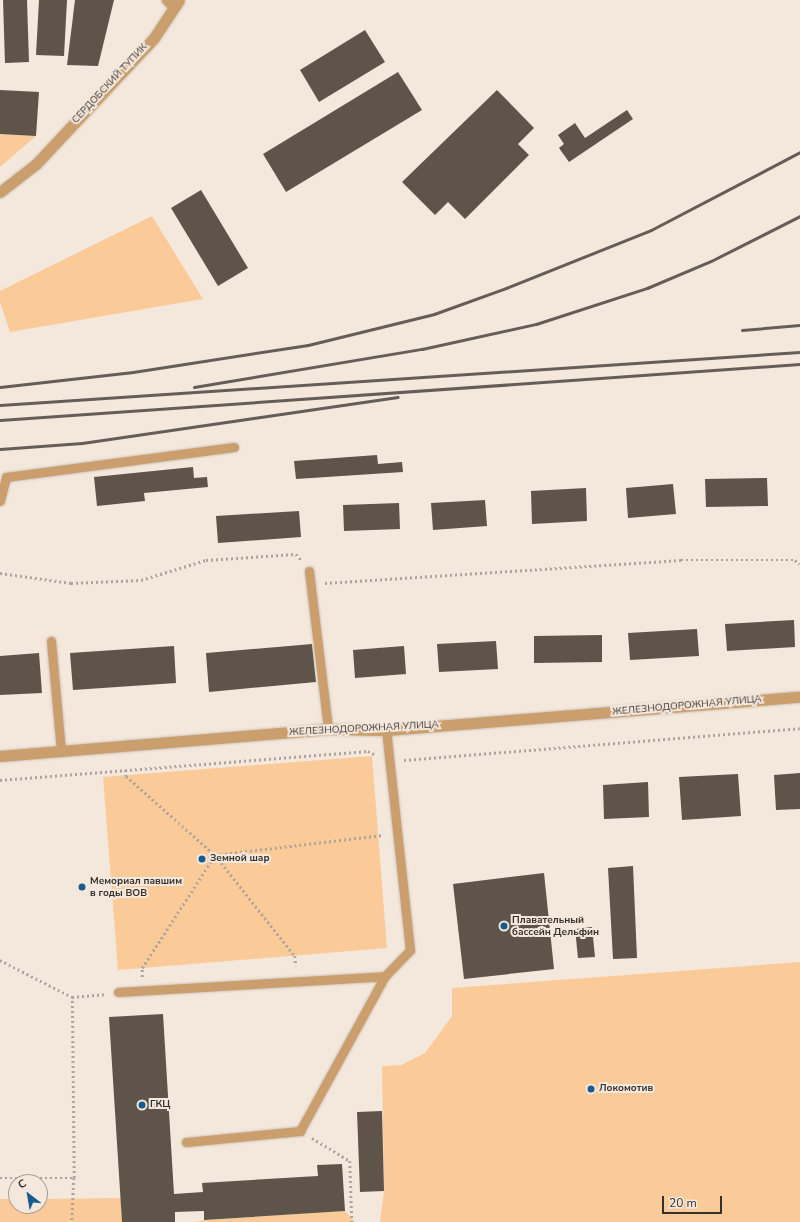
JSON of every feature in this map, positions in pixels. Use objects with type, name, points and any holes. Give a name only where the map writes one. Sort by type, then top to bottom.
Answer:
[{"type":"street","name":"СЕРДОБСКИЙ ТУПИК","points":[[0,192],[36,164],[154,38],[177,4]]},
{"type":"street","name":"ЖЕЛЕЗНОДОРОЖНАЯ УЛИЦА","points":[[0,756],[328,729],[386,730],[800,696]]},
{"type":"lane","points":[[166,0],[177,4]]},
{"type":"lane","points":[[0,501],[6,477],[234,447]]},
{"type":"lane","points":[[309,571],[328,729]]},
{"type":"lane","points":[[51,641],[61,751]]},
{"type":"lane","points":[[186,1142],[300,1131],[385,976],[410,950],[386,730]]},
{"type":"lane","points":[[118,992],[385,976]]},
{"type":"path","points":[[0,573],[71,584],[133,580],[206,560],[296,554],[318,584],[681,560],[796,560],[800,564]]},
{"type":"path","points":[[0,780],[368,751],[390,761],[800,728]]},
{"type":"path","points":[[126,770],[126,776],[215,855],[295,956],[297,981]]},
{"type":"path","points":[[215,855],[398,833]]},
{"type":"path","points":[[143,991],[142,968],[215,855]]},
{"type":"path","points":[[0,960],[72,997],[118,992]]},
{"type":"path","points":[[72,997],[74,1178],[72,1222]]},
{"type":"path","points":[[300,1131],[350,1160],[352,1222]]},
{"type":"path","points":[[0,1178],[74,1178]]},
{"type":"shaded area","points":[[0,134],[36,136],[0,167]]},
{"type":"shaded area","points":[[152,216],[203,299],[10,332],[0,302],[0,291]]},
{"type":"shaded area","points":[[372,756],[387,948],[118,970],[103,777]]},
{"type":"shaded area","name":"Локомотив","points":[[800,962],[800,1222],[380,1222],[384,1191],[382,1066],[401,1065],[425,1053],[452,1016],[452,988]]},
{"type":"shaded area","points":[[121,1198],[122,1222],[0,1222],[0,1199],[8,1199],[8,1214],[48,1214],[48,1199]]},
{"type":"shaded area","points":[[345,1211],[355,1222],[194,1222],[204,1220]]},
{"type":"building","points":[[3,0],[27,0],[29,62],[5,63]]},
{"type":"building","points":[[39,0],[67,0],[64,56],[36,55]]},
{"type":"building","points":[[75,0],[114,0],[98,66],[67,65]]},
{"type":"building","points":[[365,30],[385,62],[319,102],[300,70]]},
{"type":"building","points":[[398,72],[422,110],[286,192],[263,154]]},
{"type":"building","points":[[0,90],[39,92],[36,136],[0,134]]},
{"type":"building","points":[[497,90],[534,128],[518,144],[529,155],[465,219],[448,202],[435,215],[402,182]]},
{"type":"building","points":[[627,110],[633,119],[569,162],[559,148],[564,144],[558,135],[575,123],[585,138]]},
{"type":"building","points":[[201,190],[248,268],[218,286],[171,208]]},
{"type":"building","points":[[377,455],[378,464],[402,462],[403,472],[296,479],[294,461]]},
{"type":"building","points":[[193,467],[194,478],[207,477],[208,487],[144,493],[145,501],[97,506],[94,477]]},
{"type":"building","points":[[767,478],[768,506],[706,507],[705,479]]},
{"type":"building","points":[[673,484],[676,514],[628,518],[626,488]]},
{"type":"building","points":[[586,488],[587,521],[532,524],[531,491]]},
{"type":"building","points":[[485,500],[487,526],[433,530],[431,503]]},
{"type":"building","points":[[399,503],[400,529],[344,531],[343,505]]},
{"type":"building","points":[[299,511],[301,537],[218,543],[216,516]]},
{"type":"building","points":[[794,620],[795,647],[727,651],[725,624]]},
{"type":"building","points":[[697,629],[699,656],[630,660],[628,633]]},
{"type":"building","points":[[602,635],[602,662],[534,663],[534,636]]},
{"type":"building","points":[[496,641],[498,669],[439,672],[437,644]]},
{"type":"building","points":[[312,644],[316,682],[209,692],[206,653]]},
{"type":"building","points":[[174,646],[176,683],[73,690],[70,653]]},
{"type":"building","points":[[404,646],[406,674],[355,678],[353,650]]},
{"type":"building","points":[[39,653],[42,693],[0,695],[0,656]]},
{"type":"building","points":[[800,773],[800,809],[776,810],[774,775]]},
{"type":"building","points":[[738,774],[741,816],[682,820],[679,777]]},
{"type":"building","points":[[648,782],[649,817],[604,819],[603,785]]},
{"type":"building","points":[[633,866],[637,958],[613,959],[608,868]]},
{"type":"building","name":"Плавательный бассейн Дельфин","points":[[544,873],[554,969],[464,979],[453,884]]},
{"type":"building","points":[[592,927],[595,957],[578,958],[575,929]]},
{"type":"building","name":"ГКЦ","points":[[163,1014],[174,1194],[203,1192],[202,1183],[318,1176],[317,1165],[342,1164],[345,1211],[204,1220],[204,1211],[175,1212],[175,1222],[122,1222],[109,1017]]},
{"type":"building","points":[[382,1111],[384,1191],[360,1192],[357,1112]]},
{"type":"railway","points":[[0,387],[133,372],[308,345],[434,314],[506,288],[651,230],[800,152]]},
{"type":"railway","points":[[194,387],[422,349],[536,324],[647,288],[711,261],[800,216]]},
{"type":"railway","points":[[742,330],[800,325]]},
{"type":"railway","points":[[0,405],[800,352]]},
{"type":"railway","points":[[0,420],[800,364]]},
{"type":"railway","points":[[0,449],[82,443],[398,397]]},
{"type":"place","name":"Земной шар","points":[[202,859]]},
{"type":"place","name":"Мемориал павшим в годы ВОВ","points":[[82,887]]},
{"type":"place","name":"Плавательный бассейн Дельфин","points":[[504,926]]},
{"type":"place","name":"Локомотив","points":[[591,1089]]},
{"type":"place","name":"ГКЦ","points":[[142,1105]]}]
